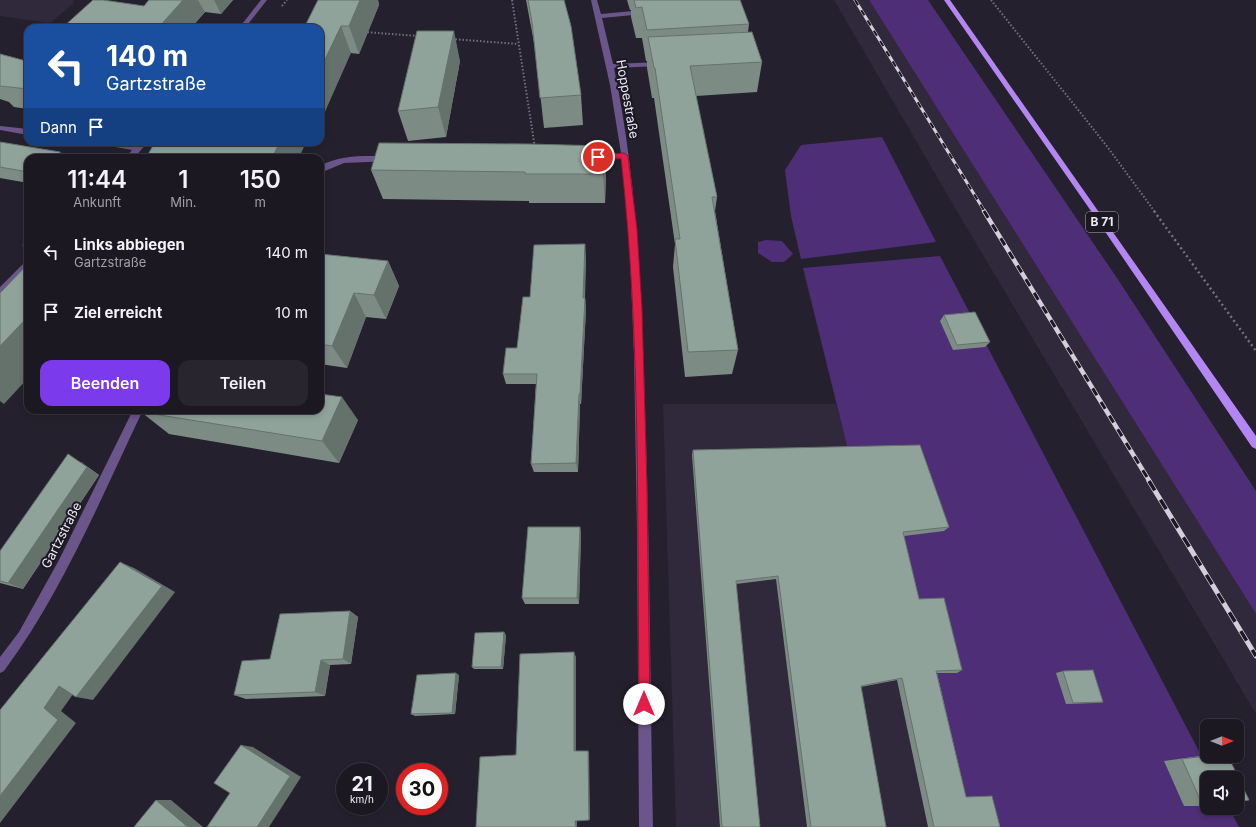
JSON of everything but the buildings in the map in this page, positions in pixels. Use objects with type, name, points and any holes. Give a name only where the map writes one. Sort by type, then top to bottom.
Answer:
[{"type":"main road","name":"B 71","points":[[947,0],[1256,444]]},
{"type":"street","points":[[245,24],[264,0]]},
{"type":"street","name":"Hoppestraße","points":[[594,0],[610,66],[624,156],[633,229],[638,308],[642,489],[646,827]]},
{"type":"street","points":[[598,16],[652,11]]},
{"type":"street","points":[[610,66],[664,63]]},
{"type":"street","points":[[0,128],[24,131]]},
{"type":"street","points":[[123,146],[138,149]]},
{"type":"street","points":[[134,154],[141,146]]},
{"type":"street","points":[[583,158],[624,156]]},
{"type":"street","points":[[324,168],[343,161],[395,159]]},
{"type":"street","points":[[0,293],[24,268]]},
{"type":"street","name":"Gartzstraße","points":[[0,667],[23,636],[63,564],[136,414]]},
{"type":"path","points":[[512,0],[535,150]]},
{"type":"path","points":[[991,0],[1106,146],[1256,351]]},
{"type":"path","points":[[360,32],[423,37]]},
{"type":"path","points":[[447,38],[518,44]]},
{"type":"shaded area","points":[[0,0],[75,0],[72,1],[74,3],[50,23],[0,16]]},
{"type":"shaded area","points":[[834,0],[869,0],[1256,614],[1256,714],[958,213]]},
{"type":"shaded area","points":[[869,0],[928,0],[1117,278],[1256,491],[1256,614]]},
{"type":"shaded area","points":[[882,137],[936,242],[801,259],[791,216],[785,170],[801,145]]},
{"type":"shaded area","points":[[766,240],[782,241],[793,254],[784,262],[772,262],[758,253],[758,242]]},
{"type":"shaded area","points":[[940,256],[1200,753],[1200,763],[1205,763],[1209,771],[1200,771],[1200,815],[1233,815],[1239,827],[970,827],[879,446],[847,446],[803,268]]},
{"type":"shaded area","points":[[663,404],[836,404],[847,446],[879,446],[970,827],[676,827]]},
{"type":"railway","points":[[855,0],[985,212]]},
{"type":"railway","points":[[984,211],[1150,482]]},
{"type":"railway","points":[[1149,481],[1256,656]]},
{"type":"route","points":[[598,157],[624,156],[633,229],[638,308],[642,489],[644,704]]}]
